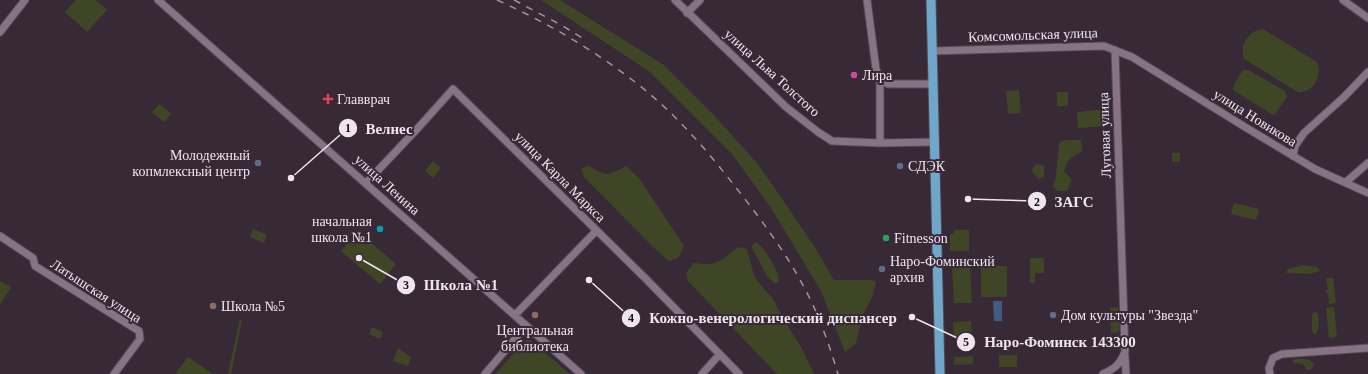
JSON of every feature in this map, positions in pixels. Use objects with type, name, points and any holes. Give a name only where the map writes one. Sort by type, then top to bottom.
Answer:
[{"type":"main road","points":[[931,0],[940,374]]},
{"type":"street","points":[[0,32],[25,0]]},
{"type":"street","name":"улица Ленина","points":[[158,0],[581,374]]},
{"type":"street","name":"улица Льва Толстого","points":[[675,0],[786,107],[832,141],[880,143],[934,142]]},
{"type":"street","points":[[687,12],[700,0]]},
{"type":"street","points":[[867,0],[876,69],[880,79],[880,143]]},
{"type":"street","points":[[1343,0],[1368,18]]},
{"type":"street","name":"Комсомольская улица","points":[[932,51],[1104,46],[1132,57]]},
{"type":"street","name":"Луговая улица","points":[[1103,374],[1114,368],[1120,362],[1124,352],[1115,50]]},
{"type":"street","name":"улица Новикова","points":[[1132,57],[1315,169],[1368,193]]},
{"type":"street","points":[[1293,156],[1295,146],[1304,133],[1368,72]]},
{"type":"street","points":[[880,79],[888,84],[933,84]]},
{"type":"street","name":"улица Карла Маркса","points":[[366,183],[453,89],[739,374]]},
{"type":"street","points":[[1346,182],[1368,163]]},
{"type":"street","points":[[515,316],[596,230]]},
{"type":"street","name":"Латышская улица","points":[[0,236],[33,258],[35,266],[139,331],[140,339],[114,374]]},
{"type":"street","points":[[485,374],[526,326]]},
{"type":"street","points":[[1270,374],[1269,368],[1273,358],[1282,354],[1368,348]]},
{"type":"street","points":[[1124,352],[1126,374]]},
{"type":"street","points":[[702,374],[719,355]]},
{"type":"green space","points":[[76,0],[96,0],[107,10],[87,32],[65,12]]},
{"type":"green space","points":[[541,0],[560,0],[664,65],[713,114],[756,162],[816,249],[834,280],[872,280],[876,282],[873,295],[862,317],[856,343],[845,352],[821,291],[771,208],[732,154],[650,72]]},
{"type":"green space","points":[[1263,29],[1317,62],[1319,67],[1318,78],[1312,87],[1303,92],[1298,92],[1244,59],[1243,49],[1246,39],[1253,32]]},
{"type":"green space","points":[[1248,70],[1285,91],[1287,97],[1276,113],[1273,115],[1233,90],[1233,87],[1242,71]]},
{"type":"green space","points":[[1019,90],[1021,113],[1008,114],[1006,91]]},
{"type":"green space","points":[[1057,92],[1068,92],[1068,106],[1057,106]]},
{"type":"green space","points":[[160,104],[171,114],[164,122],[152,112]]},
{"type":"green space","points":[[1106,109],[1107,126],[1078,128],[1077,112]]},
{"type":"green space","points":[[1081,140],[1082,152],[1070,158],[1065,167],[1064,171],[1072,180],[1067,191],[1058,191],[1053,187],[1056,176],[1059,144],[1061,141]]},
{"type":"green space","points":[[1172,153],[1180,153],[1180,162],[1172,162]]},
{"type":"green space","points":[[433,161],[441,168],[433,178],[425,171]]},
{"type":"green space","points":[[1038,164],[1044,166],[1044,177],[1038,179],[1032,171],[1033,167]]},
{"type":"green space","points":[[589,166],[600,172],[608,174],[626,166],[639,178],[684,246],[678,258],[669,261],[654,248],[584,177],[581,168]]},
{"type":"green space","points":[[1234,203],[1259,209],[1256,220],[1231,214]]},
{"type":"green space","points":[[253,229],[267,235],[264,243],[250,237]]},
{"type":"green space","points":[[954,230],[969,230],[969,251],[950,251],[950,234],[954,234]]},
{"type":"green space","points":[[358,231],[396,264],[380,284],[341,251]]},
{"type":"green space","points":[[756,242],[760,245],[774,265],[779,281],[775,284],[767,276],[751,246]]},
{"type":"green space","points":[[738,247],[747,249],[754,275],[773,299],[801,347],[814,374],[777,374],[688,281],[686,273],[694,263],[707,264],[718,262]]},
{"type":"green space","points":[[1030,258],[1044,258],[1044,273],[1035,273],[1035,283],[1030,283]]},
{"type":"green space","points":[[1304,265],[1317,267],[1320,271],[1309,274],[1286,273],[1288,269]]},
{"type":"green space","points":[[970,266],[972,303],[954,303],[952,267]]},
{"type":"green space","points":[[981,266],[1007,266],[1007,297],[981,297]]},
{"type":"green space","points":[[1326,278],[1333,278],[1336,303],[1329,304],[1328,293],[1326,293],[1326,290],[1328,290]]},
{"type":"green space","points":[[0,281],[11,287],[0,305]]},
{"type":"green space","points":[[1118,307],[1119,332],[1111,333],[1110,308]]},
{"type":"green space","points":[[1334,307],[1337,337],[1329,338],[1326,308]]},
{"type":"green space","points":[[1315,312],[1318,313],[1319,322],[1318,330],[1315,335],[1312,331],[1312,314]]},
{"type":"green space","points":[[240,319],[242,320],[231,374],[228,374]]},
{"type":"green space","points":[[971,321],[972,335],[954,336],[953,322]]},
{"type":"green space","points":[[372,327],[383,332],[380,339],[369,334]]},
{"type":"green space","points":[[528,338],[570,374],[495,374]]},
{"type":"green space","points":[[398,348],[411,357],[408,366],[393,361]]},
{"type":"green space","points":[[999,355],[1017,355],[1017,367],[999,367]]},
{"type":"green space","points":[[973,356],[973,364],[954,365],[954,357]]},
{"type":"green space","points":[[188,357],[213,374],[176,373]]},
{"type":"green space","points":[[1307,359],[1311,361],[1314,365],[1312,369],[1307,370],[1303,364],[1294,363],[1292,360]]},
{"type":"water","points":[[993,301],[1002,301],[1002,321],[994,321]]},
{"type":"railway","points":[[497,0],[533,17],[602,58],[635,82],[663,106],[689,132],[714,160],[749,204],[791,265],[817,314],[838,374]]},
{"type":"railway","points":[[514,0],[563,26],[587,41]]},
{"type":"place","name":"Лира","points":[[854,75]]},
{"type":"place","name":"Главврач","points":[[328,99]]},
{"type":"place","name":"Молодежный копмлексный центр","points":[[258,163]]},
{"type":"place","name":"СДЭК","points":[[900,166]]},
{"type":"place","name":"Велнес","points":[[291,178]]},
{"type":"place","name":"ЗАГС","points":[[968,199]]},
{"type":"place","name":"начальная школа №1","points":[[380,229]]},
{"type":"place","name":"Fitnesson","points":[[886,238]]},
{"type":"place","name":"Школа №1","points":[[359,258]]},
{"type":"place","name":"Наро-Фоминский архив","points":[[882,269]]},
{"type":"place","name":"Кожно-венерологический диспансер","points":[[589,280]]},
{"type":"place","name":"Школа №5","points":[[213,306]]},
{"type":"place","name":"Центральная библиотека","points":[[535,315]]},
{"type":"place","name":"Дом культуры \"Звезда\"","points":[[1053,315]]},
{"type":"place","name":"Наро-Фоминск 143300","points":[[912,317]]}]
